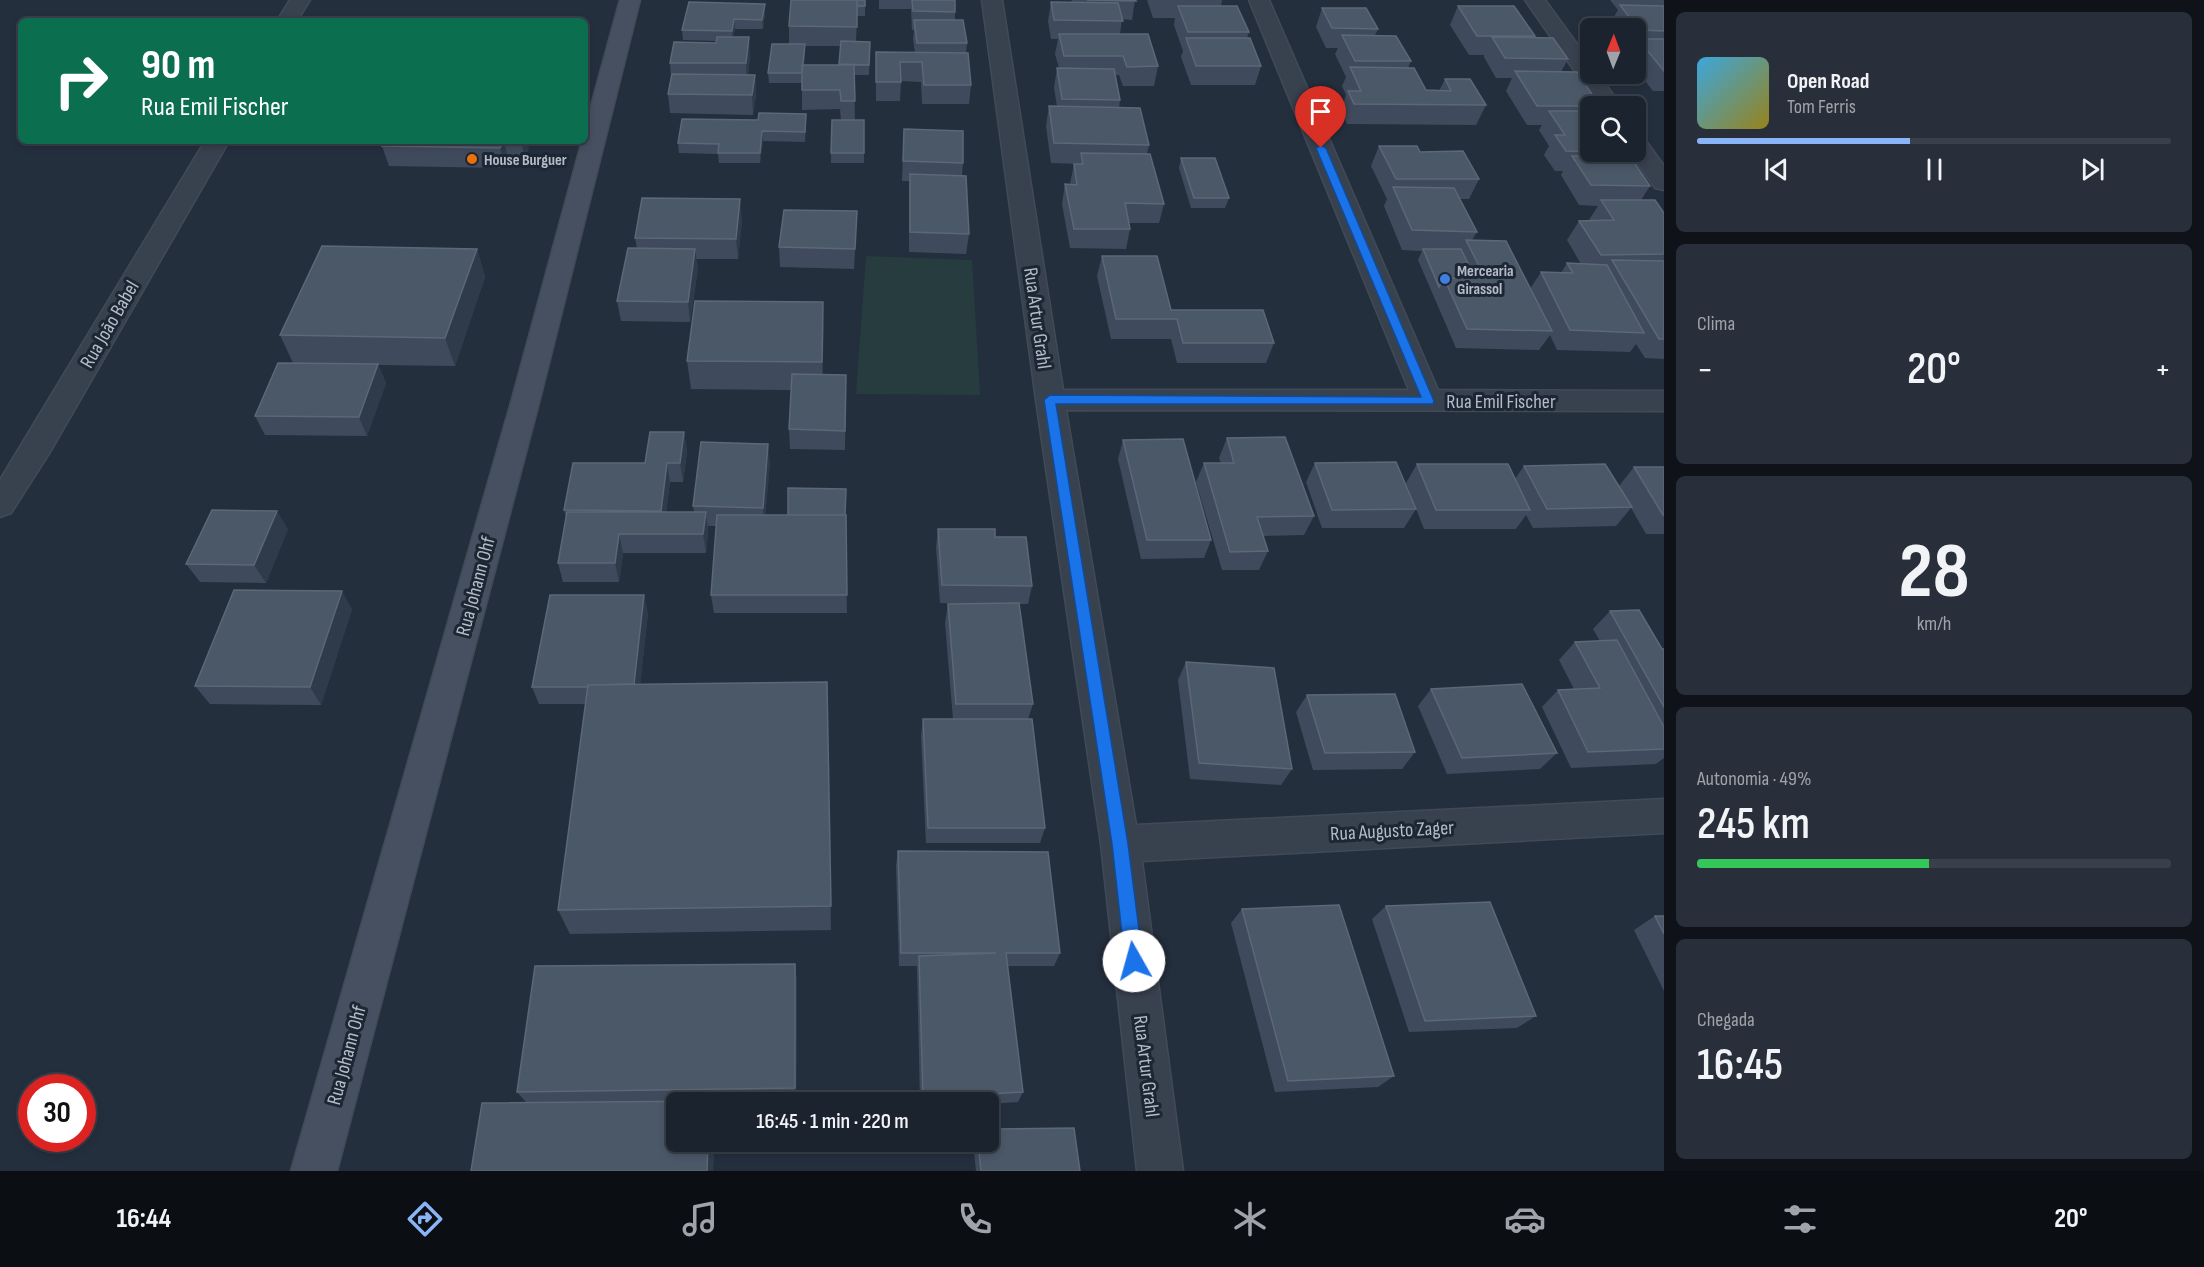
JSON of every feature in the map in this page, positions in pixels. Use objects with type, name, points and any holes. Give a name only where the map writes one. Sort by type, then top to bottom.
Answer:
[{"type":"main road","name":"Rua Johann Ohf","points":[[314,1171],[526,399],[630,0]]},
{"type":"street","points":[[290,18],[300,0]]},
{"type":"street","name":"Rua Artur Grahl","points":[[992,0],[1050,400],[1120,844],[1160,1171]]},
{"type":"street","points":[[1259,0],[1428,401]]},
{"type":"street","points":[[1535,0],[1603,96]]},
{"type":"street","name":"Rua João Babel","points":[[0,506],[39,444],[215,144]]},
{"type":"street","points":[[1646,158],[1664,183]]},
{"type":"street","name":"Rua Emil Fischer","points":[[1050,400],[1664,401]]},
{"type":"street","name":"Rua Augusto Zager","points":[[1120,844],[1664,816]]},
{"type":"green space","points":[[866,256],[972,260],[980,395],[856,394]]},
{"type":"building","points":[[791,0],[857,0],[857,27],[789,26]]},
{"type":"building","points":[[857,0],[865,0],[865,6],[857,6]]},
{"type":"building","points":[[912,0],[955,0],[955,12],[913,11]]},
{"type":"building","points":[[1087,0],[1135,0],[1136,1]]},
{"type":"building","points":[[689,2],[765,4],[762,20],[734,19],[732,31],[682,30]]},
{"type":"building","points":[[1051,2],[1118,3],[1123,21],[1054,20]]},
{"type":"building","points":[[1620,5],[1664,6],[1664,31],[1646,30],[1646,18],[1630,18]]},
{"type":"building","points":[[1178,6],[1237,6],[1249,32],[1188,32]]},
{"type":"building","points":[[1458,6],[1514,6],[1535,36],[1477,36]]},
{"type":"building","points":[[1322,8],[1366,8],[1378,29],[1332,28]]},
{"type":"building","points":[[914,20],[963,20],[967,43],[917,43]]},
{"type":"building","points":[[1059,34],[1148,34],[1158,66],[1127,67],[1123,56],[1064,56]]},
{"type":"building","points":[[1342,35],[1396,36],[1411,61],[1355,61]]},
{"type":"building","points":[[717,37],[749,37],[746,63],[670,63],[674,42],[716,43]]},
{"type":"building","points":[[1492,37],[1553,38],[1568,59],[1505,58]]},
{"type":"building","points":[[1186,38],[1250,38],[1261,66],[1196,66]]},
{"type":"building","points":[[1646,39],[1664,39],[1664,71],[1646,49]]},
{"type":"building","points":[[841,41],[870,42],[869,65],[839,64]]},
{"type":"building","points":[[772,44],[805,44],[802,73],[768,73]]},
{"type":"building","points":[[876,52],[968,53],[971,85],[924,85],[922,62],[900,62],[901,82],[876,82]]},
{"type":"building","points":[[802,65],[854,65],[855,101],[841,101],[840,90],[802,90]]},
{"type":"building","points":[[1350,67],[1414,68],[1426,90],[1451,91],[1445,79],[1470,79],[1486,105],[1354,104],[1348,91],[1361,91]]},
{"type":"building","points":[[1057,68],[1114,69],[1120,100],[1062,99]]},
{"type":"building","points":[[1515,71],[1577,72],[1580,76],[1580,84],[1585,84],[1593,96],[1580,96],[1580,106],[1537,106]]},
{"type":"building","points":[[672,74],[755,75],[752,95],[668,94]]},
{"type":"building","points":[[1049,106],[1140,108],[1149,145],[1054,143]]},
{"type":"building","points":[[1549,111],[1580,111],[1580,151],[1566,151],[1555,135],[1565,135]]},
{"type":"building","points":[[759,113],[806,114],[805,132],[762,131],[760,153],[718,153],[719,144],[678,143],[682,119],[758,120]]},
{"type":"building","points":[[832,120],[864,120],[864,153],[831,153]]},
{"type":"building","points":[[904,129],[963,131],[963,163],[903,161]]},
{"type":"building","points":[[383,144],[502,144],[500,148],[382,146]]},
{"type":"building","points":[[1379,146],[1417,146],[1420,152],[1463,151],[1479,179],[1396,179]]},
{"type":"building","points":[[1081,153],[1150,154],[1164,204],[1125,203],[1130,229],[1074,229],[1065,184],[1077,185],[1074,164],[1083,164]]},
{"type":"building","points":[[1572,156],[1580,156],[1580,162],[1634,162],[1650,186],[1591,185]]},
{"type":"building","points":[[1181,158],[1215,158],[1229,198],[1194,198]]},
{"type":"building","points":[[910,174],[966,176],[969,234],[910,232]]},
{"type":"building","points":[[1393,187],[1454,188],[1477,232],[1412,230]]},
{"type":"building","points":[[642,198],[740,199],[736,239],[635,238]]},
{"type":"building","points":[[1601,200],[1655,200],[1664,213],[1664,254],[1601,255],[1579,221],[1614,220]]},
{"type":"building","points":[[784,210],[857,211],[855,249],[779,247]]},
{"type":"building","points":[[1466,240],[1506,241],[1552,331],[1467,329],[1444,278],[1485,278]]},
{"type":"building","points":[[322,246],[477,249],[445,338],[280,335]]},
{"type":"building","points":[[628,248],[695,249],[688,302],[617,301]]},
{"type":"building","points":[[1423,249],[1461,249],[1475,278],[1444,278],[1439,287]]},
{"type":"building","points":[[1102,256],[1157,256],[1171,310],[1263,310],[1274,343],[1183,343],[1177,319],[1116,319]]},
{"type":"building","points":[[1612,260],[1664,261],[1664,339],[1659,339]]},
{"type":"building","points":[[1567,263],[1607,265],[1644,333],[1570,330],[1541,272],[1573,273]]},
{"type":"building","points":[[695,301],[823,302],[822,362],[687,361]]},
{"type":"building","points":[[278,363],[378,364],[359,417],[255,416]]},
{"type":"building","points":[[792,374],[846,375],[845,431],[789,429]]},
{"type":"building","points":[[650,432],[684,432],[680,463],[667,463],[661,511],[564,510],[573,463],[645,463]]},
{"type":"building","points":[[1285,437],[1314,516],[1257,517],[1268,551],[1230,552],[1204,463],[1234,463],[1227,438]]},
{"type":"building","points":[[1183,439],[1211,540],[1147,540],[1123,440]]},
{"type":"building","points":[[701,442],[768,444],[763,508],[693,506]]},
{"type":"building","points":[[1396,462],[1416,509],[1332,510],[1315,463]]},
{"type":"building","points":[[1417,464],[1508,464],[1530,510],[1436,510]]},
{"type":"building","points":[[1605,464],[1632,507],[1547,509],[1524,466]]},
{"type":"building","points":[[1634,467],[1664,467],[1664,515],[1663,515]]},
{"type":"building","points":[[788,488],[846,489],[845,515],[788,515]]},
{"type":"building","points":[[212,510],[277,511],[254,565],[186,564]]},
{"type":"building","points":[[567,512],[706,512],[703,534],[619,534],[615,563],[558,563]]},
{"type":"building","points":[[717,515],[846,515],[847,595],[711,595]]},
{"type":"building","points":[[938,529],[995,529],[995,537],[1026,537],[1032,586],[942,585]]},
{"type":"building","points":[[234,590],[342,591],[310,687],[195,686]]},
{"type":"building","points":[[550,595],[644,595],[634,684],[532,687]]},
{"type":"building","points":[[1019,603],[1033,704],[956,704],[948,604]]},
{"type":"building","points":[[1639,610],[1664,649],[1664,707],[1610,611]]},
{"type":"building","points":[[1617,640],[1664,727],[1664,749],[1588,752],[1558,690],[1600,688],[1575,642]]},
{"type":"building","points":[[1186,662],[1274,668],[1292,769],[1199,763]]},
{"type":"building","points":[[827,682],[831,906],[558,910],[588,685]]},
{"type":"building","points":[[1522,684],[1557,753],[1462,758],[1431,689]]},
{"type":"building","points":[[1395,694],[1415,752],[1325,753],[1307,695]]},
{"type":"building","points":[[923,719],[1032,719],[1045,828],[928,828]]},
{"type":"building","points":[[898,851],[1048,852],[1060,953],[1006,953],[1023,1092],[923,1092],[919,956],[996,953],[901,953]]},
{"type":"building","points":[[1490,902],[1536,1016],[1425,1021],[1386,906]]},
{"type":"building","points":[[1339,905],[1394,1076],[1288,1081],[1242,909]]},
{"type":"building","points":[[1655,916],[1664,916],[1664,934]]},
{"type":"building","points":[[795,964],[795,1088],[517,1092],[535,966]]},
{"type":"building","points":[[666,1101],[666,1152],[708,1152],[707,1171],[471,1171],[482,1103]]},
{"type":"building","points":[[1074,1128],[1080,1171],[981,1171],[979,1152],[999,1152],[999,1129]]},
{"type":"place","name":"House Burguer","points":[[472,159]]},
{"type":"place","name":"Mercearia Girassol","points":[[1445,279]]},
{"type":"route","points":[[1134,961],[1120,844],[1050,400],[1428,401],[1321,148]]}]
